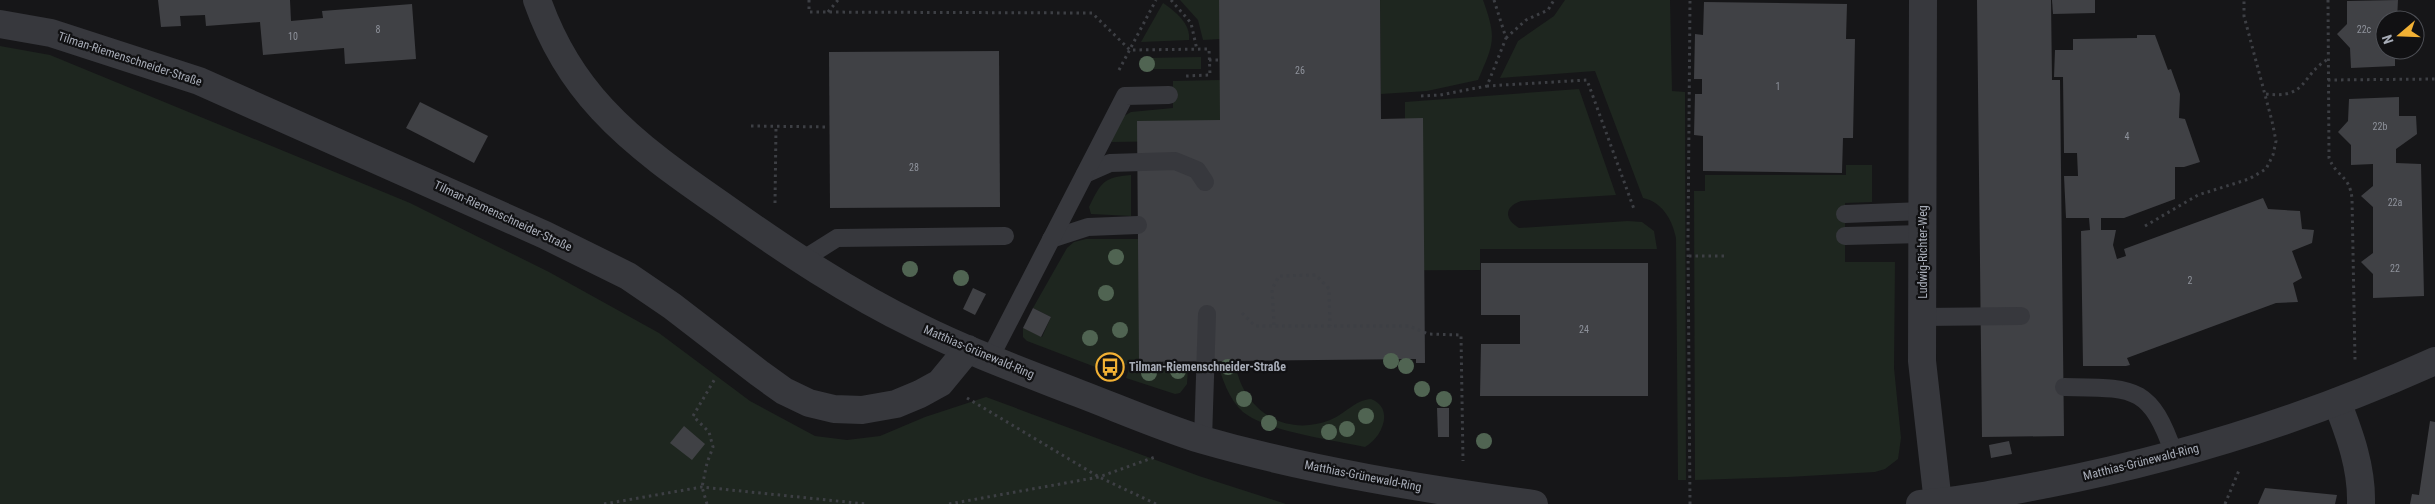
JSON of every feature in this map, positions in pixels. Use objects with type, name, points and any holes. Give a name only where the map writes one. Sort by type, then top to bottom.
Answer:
[{"type":"street","name":"Matthias-Grünewald-Ring","points":[[537,0],[562,53],[578,81],[603,110],[638,142],[696,187],[802,260],[915,326],[979,354],[1140,418],[1203,440],[1304,465],[1463,494],[1534,504]]},
{"type":"street","name":"Ludwig-Richter-Weg","points":[[1923,0],[1922,361],[1929,503]]},
{"type":"street","name":"Tilman-Riemenschneider-Straße","points":[[0,24],[51,33],[199,80],[449,191],[628,276],[672,306],[784,391],[808,402],[834,409],[862,410],[896,404],[940,383],[979,354]]},
{"type":"street","name":"Matthias-Grünewald-Ring","points":[[1929,503],[2120,470],[2256,431],[2347,399],[2435,361]]},
{"type":"street","points":[[2347,399],[2353,442],[2362,484],[2361,504]]},
{"type":"lane","points":[[979,354],[1051,239],[1125,96],[1170,95]]},
{"type":"lane","points":[[1085,174],[1110,163],[1175,161],[1197,170],[1206,182]]},
{"type":"lane","points":[[1845,214],[1923,223]]},
{"type":"lane","points":[[1845,236],[1923,223]]},
{"type":"lane","points":[[1051,239],[1088,227],[1138,225]]},
{"type":"lane","points":[[802,260],[836,238],[1005,236]]},
{"type":"lane","points":[[1203,440],[1207,314]]},
{"type":"lane","points":[[1922,317],[2021,316]]},
{"type":"lane","points":[[2064,388],[2113,388],[2133,392],[2147,401],[2159,415],[2174,454]]},
{"type":"path","points":[[809,0],[809,12],[1092,13],[1130,50],[1209,49],[1210,75],[1195,75]]},
{"type":"path","points":[[828,12],[838,0]]},
{"type":"path","points":[[1171,0],[1191,23],[1197,50]]},
{"type":"path","points":[[1494,0],[1506,38]]},
{"type":"path","points":[[1487,86],[1506,38],[1526,20],[1548,10],[1554,0]]},
{"type":"path","points":[[1690,0],[1690,504]]},
{"type":"path","points":[[2145,226],[2198,195],[2249,179],[2266,169],[2273,155],[2276,141],[2266,94],[2244,16],[2244,0]]},
{"type":"path","points":[[2328,0],[2329,158],[2333,169],[2344,176],[2350,184],[2352,198],[2347,399]]},
{"type":"path","points":[[2266,94],[2283,96],[2293,93],[2303,86],[2319,65],[2328,59]]},
{"type":"path","points":[[1209,60],[1220,60]]},
{"type":"path","points":[[2328,80],[2435,79]]},
{"type":"path","points":[[1421,96],[1440,95],[1487,86],[1587,80],[1634,209]]},
{"type":"path","points":[[751,126],[829,127]]},
{"type":"path","points":[[775,242],[776,127]]},
{"type":"path","points":[[1689,256],[1726,256]]},
{"type":"path","points":[[1274,325],[1272,289],[1278,276],[1316,275],[1329,289],[1330,326]]},
{"type":"path","points":[[1242,313],[1255,326],[1409,326],[1428,334],[1461,335],[1463,494]]},
{"type":"path","points":[[707,504],[702,487],[707,462],[713,447],[709,432],[693,416],[731,351]]},
{"type":"path","points":[[1162,364],[1186,364]]},
{"type":"path","points":[[940,383],[1099,477],[1156,504]]},
{"type":"path","points":[[949,504],[1099,477],[1203,440]]},
{"type":"path","points":[[604,504],[702,487],[866,504]]},
{"type":"shaded area","points":[[1180,0],[1219,0],[1220,39],[1203,40],[1198,20]]},
{"type":"shaded area","points":[[1380,0],[1483,0],[1492,33],[1492,41],[1488,57],[1478,80],[1427,91],[1381,94]]},
{"type":"shaded area","points":[[1565,0],[1670,0],[1672,91],[1685,92],[1686,480],[1678,480],[1676,238],[1672,224],[1661,207],[1643,198],[1595,71],[1500,78],[1518,41],[1554,16]]},
{"type":"shaded area","points":[[1163,3],[1185,23],[1189,40],[1141,42]]},
{"type":"shaded area","points":[[0,46],[50,55],[410,203],[549,272],[659,333],[750,401],[815,436],[847,440],[880,436],[925,417],[986,397],[1199,476],[1286,504],[0,504]]},
{"type":"shaded area","points":[[1201,57],[1201,69],[1142,69],[1146,58]]},
{"type":"shaded area","points":[[1220,80],[1221,120],[1405,119],[1405,102],[1579,89],[1616,195],[1521,201],[1511,206],[1508,213],[1509,217],[1514,225],[1519,228],[1628,221],[1642,222],[1654,231],[1657,249],[1480,249],[1480,270],[1270,271],[1181,141],[1112,142],[1111,140],[1124,116],[1131,112],[1173,108],[1173,81]]},
{"type":"shaded area","points":[[1846,165],[1872,165],[1872,202],[1845,203],[1845,262],[1895,262],[1894,368],[1901,438],[1898,459],[1885,469],[1875,472],[1695,480],[1694,191],[1705,191],[1705,175],[1846,175]]},
{"type":"shaded area","points":[[1131,175],[1131,216],[1091,214],[1089,207],[1104,183],[1114,177]]},
{"type":"shaded area","points":[[1086,239],[1138,239],[1163,367],[1188,368],[1187,384],[1180,393],[1175,394],[1126,378],[1130,366],[1102,357],[1098,368],[1027,341],[1023,337],[1023,328],[1042,337],[1051,317],[1033,308],[1067,248],[1074,242]]},
{"type":"shaded area","points":[[1217,361],[1235,361],[1239,378],[1246,393],[1256,406],[1281,422],[1313,425],[1330,420],[1360,402],[1371,399],[1383,409],[1384,416],[1381,430],[1371,443],[1365,447],[1268,425],[1254,419],[1238,407],[1227,388]]},
{"type":"building","points":[[158,0],[290,0],[291,21],[323,18],[322,11],[412,4],[416,59],[345,64],[344,48],[263,55],[260,22],[206,26],[205,15],[180,16],[181,26],[161,27]]},
{"type":"building","points":[[1219,0],[1380,0],[1381,119],[1423,118],[1425,363],[1416,363],[1416,359],[1139,362],[1137,121],[1220,120]]},
{"type":"building","points":[[1977,0],[2051,0],[2052,80],[2060,80],[2064,436],[1982,437]]},
{"type":"building","points":[[2052,0],[2095,0],[2095,13],[2053,14]]},
{"type":"building","points":[[2398,0],[2398,10],[2375,10],[2375,60],[2395,60],[2395,66],[2351,68],[2350,48],[2337,34],[2347,24],[2347,1]]},
{"type":"building","points":[[1704,2],[1847,4],[1846,39],[1855,39],[1853,138],[1843,138],[1842,173],[1703,171],[1703,136],[1694,135],[1695,94],[1702,94],[1702,79],[1694,79],[1695,34],[1703,35]]},
{"type":"building","points":[[2137,35],[2155,35],[2168,70],[2171,69],[2180,94],[2179,118],[2185,119],[2200,162],[2184,167],[2175,167],[2175,199],[2124,218],[2101,218],[2101,230],[2116,230],[2113,245],[2117,259],[2126,256],[2124,249],[2263,198],[2268,209],[2300,211],[2302,229],[2314,230],[2312,243],[2292,251],[2302,278],[2293,283],[2298,302],[2276,303],[2127,358],[2130,365],[2083,366],[2081,231],[2090,230],[2089,218],[2066,218],[2064,176],[2078,176],[2077,153],[2064,153],[2063,77],[2054,77],[2055,50],[2073,50],[2073,39],[2137,38]]},
{"type":"building","points":[[999,51],[1000,207],[830,208],[829,52]]},
{"type":"building","points":[[2399,97],[2399,116],[2416,116],[2417,134],[2396,149],[2396,163],[2421,164],[2424,296],[2373,298],[2373,274],[2361,262],[2373,253],[2373,207],[2361,196],[2373,186],[2373,164],[2351,165],[2351,145],[2338,132],[2348,121],[2349,99]]},
{"type":"building","points":[[420,102],[488,136],[474,163],[406,128]]},
{"type":"building","points":[[1481,263],[1648,263],[1648,396],[1480,396],[1481,344],[1520,344],[1520,315],[1481,315]]},
{"type":"building","points":[[973,288],[986,294],[975,315],[963,309]]},
{"type":"building","points":[[1033,308],[1051,317],[1041,337],[1023,328]]},
{"type":"building","points":[[1437,408],[1449,408],[1449,437],[1438,437]]},
{"type":"building","points":[[2430,421],[2435,422],[2435,504],[2410,504],[2412,494],[2419,495]]},
{"type":"building","points":[[684,426],[705,444],[692,460],[670,443]]},
{"type":"building","points":[[2009,441],[2012,454],[1991,458],[1989,445]]},
{"type":"building","points":[[2265,488],[2337,495],[2335,504],[2258,504]]},
{"type":"place","name":"Tilman-Riemenschneider-Straße","points":[[1110,367]]}]
